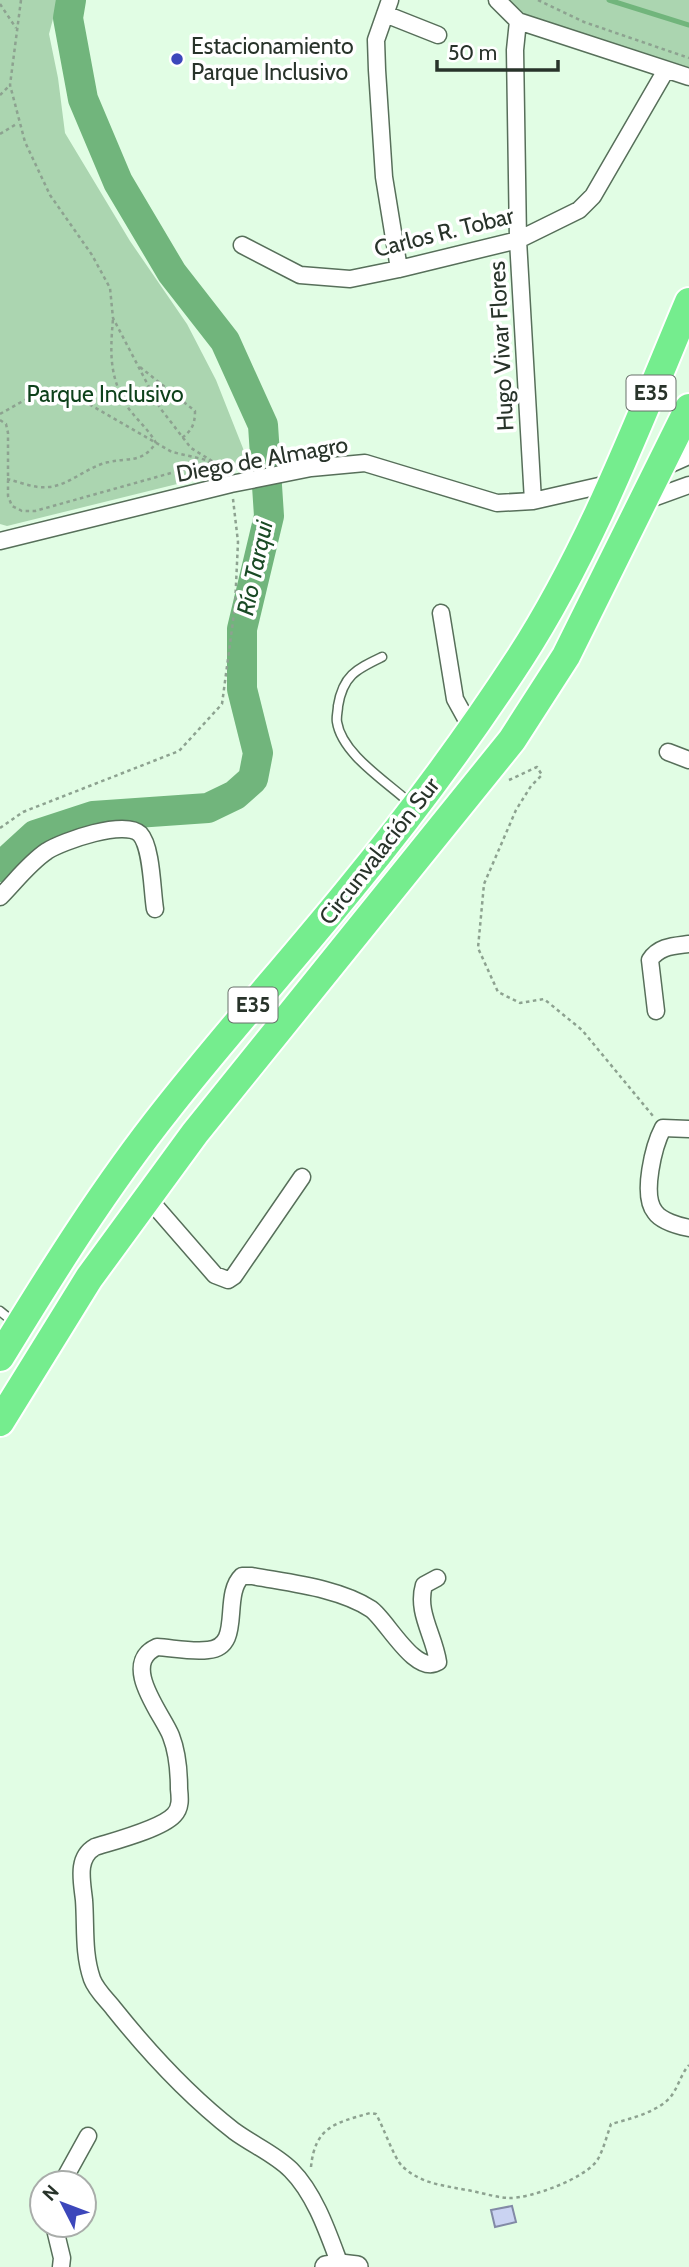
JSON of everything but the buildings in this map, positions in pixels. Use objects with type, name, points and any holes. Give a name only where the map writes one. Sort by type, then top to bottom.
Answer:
[{"type":"highway","name":"Circunvalación Sur","points":[[0,1355],[9,1318],[62,1254],[166,1111],[352,887],[414,807],[545,619],[612,482],[689,302]]},
{"type":"highway","name":"Circunvalación Sur","points":[[0,1422],[89,1278],[195,1133],[512,740],[566,656],[689,408]]},
{"type":"street","points":[[497,0],[518,21],[689,77]]},
{"type":"street","points":[[399,269],[384,177],[376,40],[388,7],[438,35]]},
{"type":"street","name":"Hugo Vivar Flores","points":[[518,21],[515,50],[518,240],[534,501]]},
{"type":"street","name":"Carlos R. Tobar","points":[[242,245],[300,275],[350,279],[518,240],[579,211],[593,196],[666,70]]},
{"type":"street","points":[[660,466],[689,453]]},
{"type":"street","name":"Diego de Almagro","points":[[0,541],[231,484],[311,468],[365,463],[497,503],[534,501],[612,482]]},
{"type":"street","points":[[642,502],[689,485]]},
{"type":"street","points":[[440,613],[456,699],[471,728]]},
{"type":"street","points":[[668,752],[689,760]]},
{"type":"street","points":[[0,897],[30,864],[48,850],[80,837],[130,828],[139,833],[147,845],[155,909]]},
{"type":"street","points":[[656,1011],[650,960],[655,952],[667,947],[689,944]]},
{"type":"street","points":[[689,1129],[663,1128],[652,1158],[649,1199],[655,1213],[689,1228]]},
{"type":"street","points":[[148,1198],[215,1275],[228,1280],[234,1276],[302,1177]]},
{"type":"street","points":[[341,2266],[307,2190],[293,2172],[277,2157],[222,2121],[184,2088],[93,1983],[85,1954],[82,1862],[95,1847],[165,1821],[177,1810],[180,1801],[179,1762],[171,1735],[150,1699],[144,1682],[142,1671],[145,1658],[157,1647],[209,1650],[221,1646],[229,1634],[234,1585],[242,1576],[324,1590],[360,1603],[373,1611],[386,1629],[427,1665],[438,1662],[423,1615],[421,1594],[424,1585],[436,1578]]},
{"type":"street","points":[[70,2169],[89,2136]]},
{"type":"street","points":[[57,2239],[62,2258],[61,2267]]},
{"type":"lane","points":[[382,657],[356,669],[347,678],[339,699],[336,721],[343,738],[362,763],[414,807]]},
{"type":"path","points":[[21,0],[9,85],[25,142],[50,195],[92,255],[110,288],[113,318],[110,354],[114,378],[128,407],[156,443]]},
{"type":"path","points":[[538,0],[584,22],[689,58]]},
{"type":"path","points":[[0,5],[16,28]]},
{"type":"path","points":[[0,95],[9,85]]},
{"type":"path","points":[[0,134],[20,123]]},
{"type":"path","points":[[0,828],[23,813],[179,751],[222,704],[235,606],[238,542],[228,472],[191,448],[182,438],[160,408],[113,318]]},
{"type":"path","points":[[139,366],[195,411],[195,423],[182,438]]},
{"type":"path","points":[[0,414],[32,396],[56,390],[75,396],[172,452],[214,461]]},
{"type":"path","points":[[0,420],[6,424],[8,433],[8,496],[12,506],[22,510],[35,511],[214,461]]},
{"type":"path","points":[[7,479],[50,488],[109,461],[138,459],[149,453],[156,443]]},
{"type":"path","points":[[500,785],[537,767],[542,775],[531,786],[516,810],[484,884],[478,948],[498,992],[520,1003],[544,999],[582,1030],[663,1128]]},
{"type":"path","points":[[311,2171],[312,2157],[318,2140],[332,2125],[370,2113],[376,2114],[400,2164],[423,2181],[486,2196],[511,2198],[545,2192],[566,2183],[597,2161],[611,2124],[665,2104],[689,2065]]},
{"type":"green space","name":"Parque Inclusivo","points":[[0,0],[58,0],[49,34],[65,133],[130,241],[187,324],[216,380],[250,466],[7,526],[0,524]]},
{"type":"green space","points":[[507,0],[689,0],[689,68],[522,15]]},
{"type":"waterway","name":"Río Tarqui","points":[[0,867],[35,835],[93,816],[208,808],[235,795],[253,779],[258,753],[242,689],[242,629],[269,516],[263,425],[225,341],[172,273],[118,182],[83,99],[68,18],[71,0]]},
{"type":"waterway","points":[[609,0],[689,25]]},
{"type":"place","name":"Estacionamiento Parque Inclusivo","points":[[177,59]]}]
